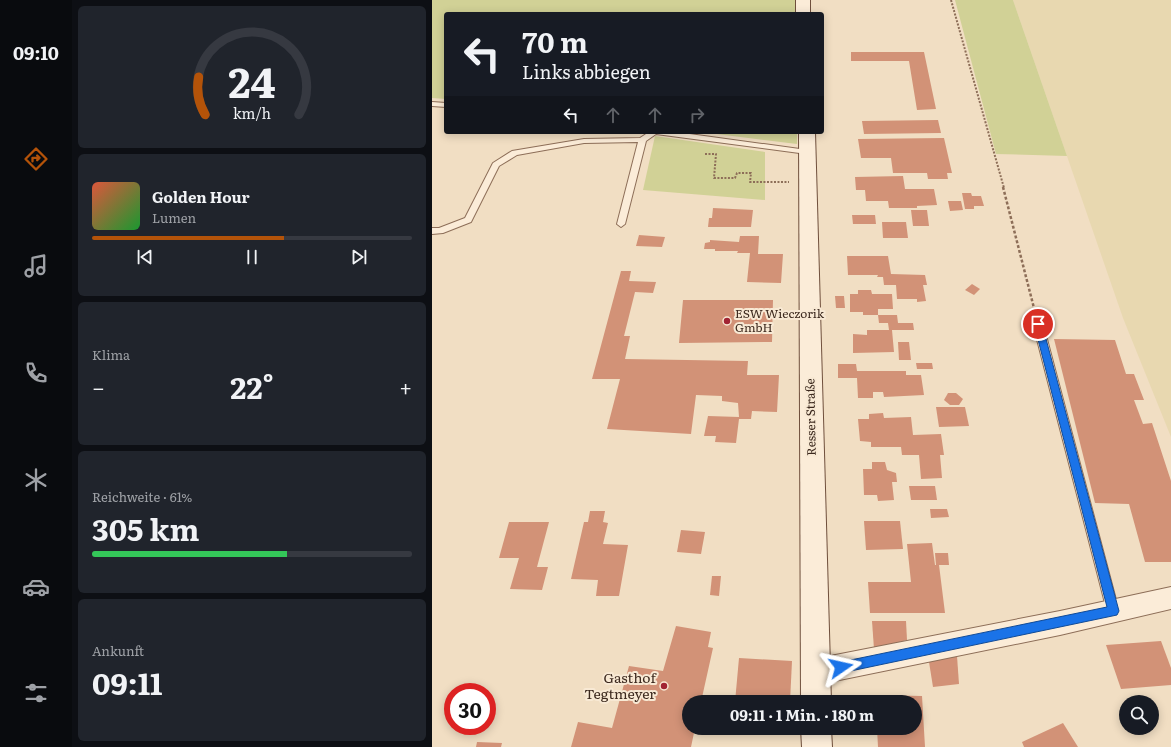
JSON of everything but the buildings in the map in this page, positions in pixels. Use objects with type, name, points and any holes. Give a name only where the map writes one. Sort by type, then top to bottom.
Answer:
[{"type":"main road","points":[[803,0],[803,12]]},
{"type":"main road","name":"Resser Straße","points":[[807,134],[816,695]]},
{"type":"main road","points":[[816,735],[817,747]]},
{"type":"street","points":[[815,672],[1171,598]]},
{"type":"lane","points":[[432,104],[444,106]]},
{"type":"lane","points":[[432,230],[440,230],[468,220],[496,165],[515,153],[584,141],[642,140],[651,134]]},
{"type":"lane","points":[[673,134],[807,152]]},
{"type":"lane","points":[[621,224],[642,140]]},
{"type":"lane","points":[[1038,324],[1113,611]]},
{"type":"path","points":[[951,0],[1010,211],[1038,324]]},
{"type":"path","points":[[705,154],[716,154],[714,178],[735,178],[737,173],[751,173],[750,182],[808,182]]},
{"type":"shaded area","points":[[1013,0],[1171,0],[1171,437],[1123,318]]},
{"type":"green space","points":[[432,0],[795,0],[795,12],[444,12],[444,99],[432,98]]},
{"type":"green space","points":[[955,0],[1013,0],[1067,156],[996,154]]},
{"type":"green space","points":[[717,134],[797,134],[797,144]]},
{"type":"green space","points":[[655,136],[765,152],[765,200],[643,190]]},
{"type":"place","name":"ESW Wieczorik GmbH","points":[[727,321]]},
{"type":"place","name":"Gasthof Tegtmeyer","points":[[664,686]]},
{"type":"route","points":[[841,667],[1113,611],[1038,324]]}]
